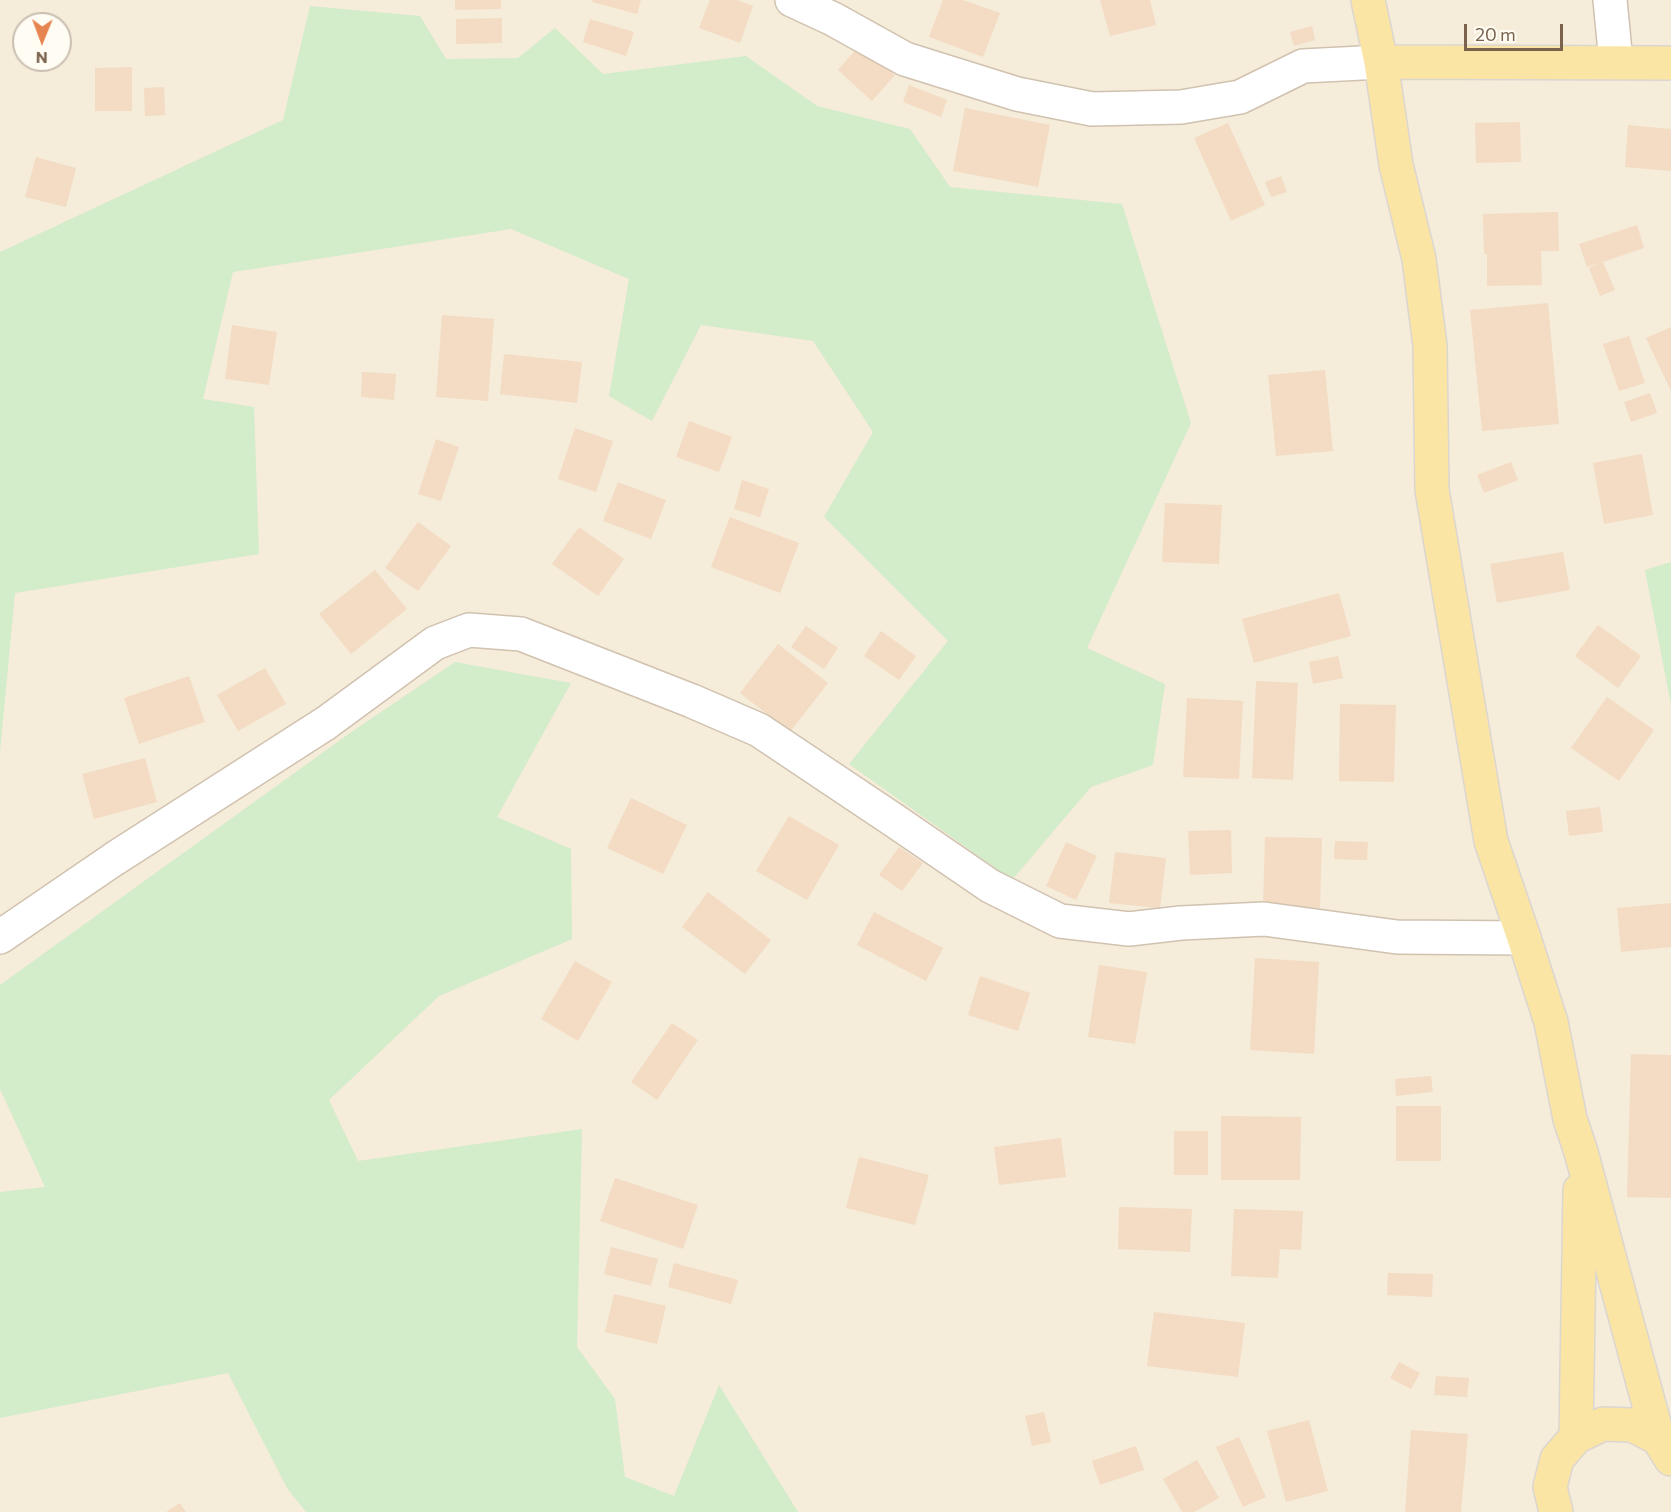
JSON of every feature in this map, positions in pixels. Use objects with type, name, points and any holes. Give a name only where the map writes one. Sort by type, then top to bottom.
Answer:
[{"type":"main road","points":[[1368,0],[1381,62],[1396,165],[1419,259],[1430,346],[1432,490],[1491,841],[1551,1022],[1570,1119],[1665,1448]]},
{"type":"main road","points":[[1381,62],[1671,63]]},
{"type":"main road","points":[[1576,1437],[1581,1152]]},
{"type":"main road","points":[[1556,1512],[1550,1487],[1557,1459],[1576,1437],[1603,1424],[1632,1425],[1665,1448]]},
{"type":"street","points":[[792,0],[833,19],[906,59],[1017,93],[1092,109],[1181,107],[1240,97],[1303,66],[1381,62]]},
{"type":"street","points":[[1610,0],[1616,62]]},
{"type":"street","points":[[0,937],[114,859],[326,723],[435,643],[469,630],[521,634],[692,701],[759,730],[990,886],[1060,921],[1129,929],[1181,923],[1264,919],[1397,937],[1524,938]]},
{"type":"shaded area","points":[[0,0],[1671,0],[1671,1512],[0,1512]]},
{"type":"green space","points":[[310,6],[420,16],[446,59],[518,58],[555,28],[603,74],[746,56],[817,106],[910,129],[950,187],[1122,204],[1191,423],[1087,648],[1165,684],[1153,765],[1091,787],[1012,880],[849,764],[948,641],[824,517],[873,432],[813,341],[701,325],[652,421],[609,396],[629,279],[511,229],[233,272],[203,399],[254,407],[259,554],[15,593],[0,752],[0,252],[283,120]]},
{"type":"green space","points":[[1671,562],[1671,705],[1645,570]]},
{"type":"green space","points":[[455,662],[571,683],[497,817],[571,849],[572,939],[439,996],[329,1100],[358,1161],[582,1129],[577,1347],[615,1399],[625,1477],[674,1496],[719,1385],[798,1512],[306,1512],[287,1488],[228,1373],[0,1418],[0,1192],[45,1187],[0,1089],[0,985],[350,733]]},
{"type":"building","points":[[455,0],[501,0],[501,9],[455,10]]},
{"type":"building","points":[[593,0],[641,0],[637,14],[592,2]]},
{"type":"building","points":[[710,0],[737,0],[753,6],[740,43],[699,28]]},
{"type":"building","points":[[943,0],[963,0],[1000,13],[983,57],[929,37]]},
{"type":"building","points":[[1100,0],[1150,0],[1156,25],[1110,36]]},
{"type":"building","points":[[502,18],[502,43],[456,44],[456,19]]},
{"type":"building","points":[[590,19],[634,32],[626,56],[583,42]]},
{"type":"building","points":[[1312,26],[1315,40],[1294,46],[1290,32]]},
{"type":"building","points":[[860,45],[895,75],[872,101],[838,70]]},
{"type":"building","points":[[132,67],[132,111],[95,111],[95,68]]},
{"type":"building","points":[[909,85],[947,100],[941,117],[903,102]]},
{"type":"building","points":[[164,87],[165,115],[145,116],[144,88]]},
{"type":"building","points":[[965,108],[1050,125],[1038,187],[953,171]]},
{"type":"building","points":[[1520,122],[1521,162],[1476,163],[1475,123]]},
{"type":"building","points":[[1228,123],[1265,205],[1231,221],[1194,138]]},
{"type":"building","points":[[1628,125],[1671,129],[1671,171],[1625,167]]},
{"type":"building","points":[[36,157],[76,168],[66,207],[25,197]]},
{"type":"building","points":[[1281,176],[1287,192],[1271,197],[1265,182]]},
{"type":"building","points":[[1558,212],[1559,251],[1541,251],[1542,285],[1487,286],[1483,214]]},
{"type":"building","points":[[1637,225],[1644,248],[1603,262],[1615,290],[1600,296],[1589,268],[1599,263],[1587,267],[1579,244]]},
{"type":"building","points":[[1548,303],[1559,424],[1482,431],[1470,310]]},
{"type":"building","points":[[442,315],[494,319],[488,401],[436,397]]},
{"type":"building","points":[[232,325],[277,332],[269,385],[225,379]]},
{"type":"building","points":[[1671,327],[1671,391],[1646,338]]},
{"type":"building","points":[[1629,336],[1645,383],[1619,391],[1603,344]]},
{"type":"building","points":[[504,354],[582,362],[577,403],[500,394]]},
{"type":"building","points":[[1325,370],[1333,451],[1276,456],[1268,375]]},
{"type":"building","points":[[362,372],[396,374],[394,400],[361,397]]},
{"type":"building","points":[[1650,393],[1657,413],[1631,422],[1624,402]]},
{"type":"building","points":[[689,421],[732,437],[719,472],[676,457]]},
{"type":"building","points":[[575,428],[613,441],[596,492],[558,479]]},
{"type":"building","points":[[436,439],[459,447],[441,501],[418,494]]},
{"type":"building","points":[[1642,454],[1653,515],[1604,524],[1593,463]]},
{"type":"building","points":[[1511,462],[1518,480],[1484,493],[1477,475]]},
{"type":"building","points":[[742,480],[769,489],[760,517],[734,509]]},
{"type":"building","points":[[618,482],[666,500],[651,539],[603,521]]},
{"type":"building","points":[[1165,503],[1222,505],[1219,564],[1162,562]]},
{"type":"building","points":[[730,517],[799,543],[780,593],[711,567]]},
{"type":"building","points":[[418,522],[451,546],[418,591],[385,568]]},
{"type":"building","points":[[579,527],[624,559],[598,596],[552,564]]},
{"type":"building","points":[[1563,552],[1570,590],[1497,603],[1490,564]]},
{"type":"building","points":[[375,570],[407,609],[351,654],[319,614]]},
{"type":"building","points":[[1339,593],[1351,636],[1254,663],[1242,619]]},
{"type":"building","points":[[1598,625],[1641,656],[1618,688],[1575,656]]},
{"type":"building","points":[[806,626],[838,648],[824,669],[791,647]]},
{"type":"building","points":[[881,631],[916,656],[899,680],[864,656]]},
{"type":"building","points":[[778,644],[828,683],[790,732],[740,693]]},
{"type":"building","points":[[1338,656],[1343,678],[1313,684],[1309,662]]},
{"type":"building","points":[[265,668],[286,704],[238,731],[217,695]]},
{"type":"building","points":[[189,676],[205,722],[139,744],[124,698]]},
{"type":"building","points":[[1256,681],[1298,683],[1293,780],[1252,778]]},
{"type":"building","points":[[1607,697],[1654,730],[1619,781],[1571,748]]},
{"type":"building","points":[[1187,698],[1243,701],[1239,779],[1183,777]]},
{"type":"building","points":[[1340,704],[1396,705],[1394,782],[1339,781]]},
{"type":"building","points":[[145,758],[157,802],[94,819],[82,774]]},
{"type":"building","points":[[631,798],[687,825],[663,874],[607,848]]},
{"type":"building","points":[[1600,807],[1603,832],[1569,836],[1566,811]]},
{"type":"building","points":[[789,816],[839,845],[807,900],[756,871]]},
{"type":"building","points":[[1231,830],[1232,873],[1190,875],[1188,831]]},
{"type":"building","points":[[1265,837],[1322,838],[1320,908],[1263,906]]},
{"type":"building","points":[[1335,841],[1368,842],[1367,860],[1334,859]]},
{"type":"building","points":[[1066,842],[1097,856],[1076,900],[1046,886]]},
{"type":"building","points":[[899,847],[923,863],[902,891],[879,875]]},
{"type":"building","points":[[1115,852],[1166,858],[1160,908],[1109,903]]},
{"type":"building","points":[[708,892],[771,940],[745,974],[682,927]]},
{"type":"building","points":[[1671,903],[1671,947],[1621,952],[1617,908]]},
{"type":"building","points":[[874,912],[943,948],[926,981],[857,945]]},
{"type":"building","points":[[1255,958],[1319,962],[1314,1054],[1250,1050]]},
{"type":"building","points":[[575,961],[612,982],[578,1041],[541,1019]]},
{"type":"building","points":[[1099,965],[1147,972],[1135,1044],[1088,1037]]},
{"type":"building","points":[[980,976],[1030,993],[1018,1031],[968,1015]]},
{"type":"building","points":[[672,1023],[698,1040],[657,1100],[631,1082]]},
{"type":"building","points":[[1631,1054],[1671,1055],[1671,1198],[1627,1197]]},
{"type":"building","points":[[1431,1076],[1433,1092],[1396,1096],[1395,1079]]},
{"type":"building","points":[[1396,1106],[1441,1106],[1441,1161],[1396,1161]]},
{"type":"building","points":[[1221,1116],[1301,1117],[1300,1180],[1221,1180]]},
{"type":"building","points":[[1174,1131],[1208,1131],[1208,1175],[1174,1175]]},
{"type":"building","points":[[1061,1138],[1066,1177],[999,1185],[994,1147]]},
{"type":"building","points":[[859,1157],[929,1175],[915,1225],[846,1208]]},
{"type":"building","points":[[615,1178],[698,1205],[683,1249],[600,1221]]},
{"type":"building","points":[[1119,1207],[1192,1209],[1190,1252],[1118,1249]]},
{"type":"building","points":[[1234,1209],[1303,1211],[1301,1250],[1280,1249],[1278,1278],[1231,1276]]},
{"type":"building","points":[[611,1247],[658,1259],[651,1286],[604,1274]]},
{"type":"building","points":[[674,1263],[738,1280],[731,1304],[668,1287]]},
{"type":"building","points":[[1388,1273],[1433,1274],[1432,1297],[1387,1295]]},
{"type":"building","points":[[614,1294],[666,1306],[657,1344],[605,1332]]},
{"type":"building","points":[[1154,1312],[1245,1323],[1238,1377],[1147,1366]]},
{"type":"building","points":[[1399,1362],[1420,1373],[1411,1389],[1390,1378]]},
{"type":"building","points":[[1436,1376],[1469,1378],[1467,1397],[1434,1395]]},
{"type":"building","points":[[1044,1412],[1051,1442],[1032,1446],[1025,1416]]},
{"type":"building","points":[[1309,1420],[1328,1491],[1286,1502],[1267,1431]]},
{"type":"building","points":[[1411,1430],[1468,1434],[1461,1512],[1405,1512]]},
{"type":"building","points":[[1239,1437],[1266,1497],[1243,1507],[1216,1447]]},
{"type":"building","points":[[1136,1446],[1144,1470],[1100,1485],[1092,1461]]},
{"type":"building","points":[[1197,1460],[1219,1498],[1194,1512],[1182,1512],[1163,1479]]},
{"type":"building","points":[[180,1503],[186,1512],[166,1512]]}]
